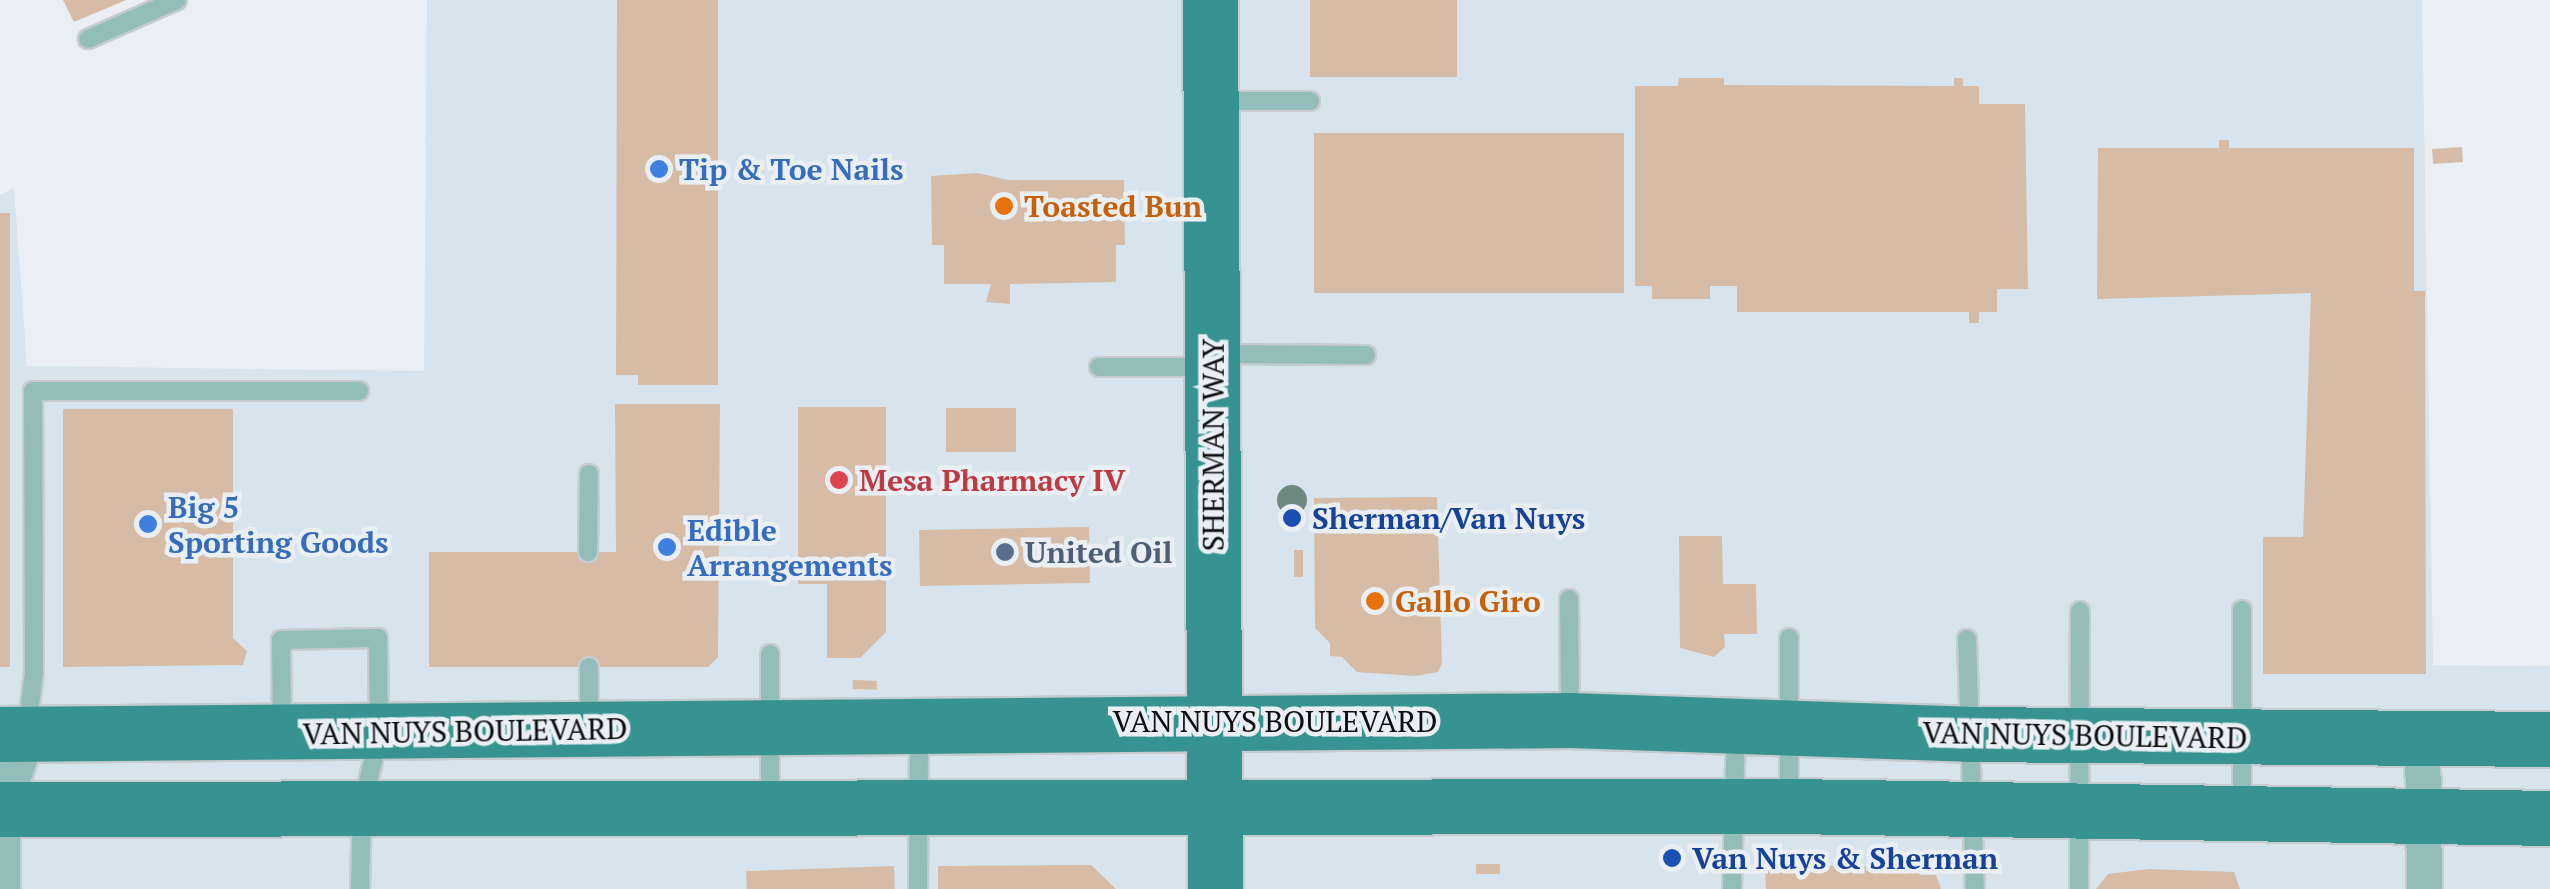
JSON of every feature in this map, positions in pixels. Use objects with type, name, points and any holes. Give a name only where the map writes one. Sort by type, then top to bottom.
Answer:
[{"type":"main road","name":"SHERMAN WAY","points":[[1210,0],[1215,889]]},
{"type":"main road","name":"VAN NUYS BOULEVARD","points":[[13,734],[379,735],[770,724],[1570,720],[1967,734],[2550,740]]},
{"type":"main road","points":[[1,810],[1789,806],[2242,810],[2550,818]]},
{"type":"street","points":[[2,889],[1,810],[13,734]]},
{"type":"street","points":[[2422,740],[2424,889]]},
{"type":"lane","points":[[88,39],[176,0]]},
{"type":"lane","points":[[1211,101],[1310,101]]},
{"type":"lane","points":[[1099,367],[1366,355]]},
{"type":"lane","points":[[13,734],[34,672],[33,390],[359,390]]},
{"type":"lane","points":[[588,552],[589,474]]},
{"type":"lane","points":[[1570,599],[1570,720]]},
{"type":"lane","points":[[2242,610],[2242,810]]},
{"type":"lane","points":[[2079,889],[2080,611]]},
{"type":"lane","points":[[282,734],[281,640],[378,638],[379,735],[362,808],[360,889]]},
{"type":"lane","points":[[1732,889],[1733,808],[1789,638]]},
{"type":"lane","points":[[1967,639],[1967,734],[1975,808],[1975,889]]},
{"type":"lane","points":[[770,654],[770,807]]},
{"type":"lane","points":[[589,667],[589,730]]},
{"type":"lane","points":[[918,889],[919,723]]},
{"type":"lane","points":[[1762,728],[1789,806]]},
{"type":"shaded area","points":[[427,0],[2422,0],[2433,665],[2550,666],[2550,889],[0,889],[0,195],[14,188],[27,366],[424,371]]},
{"type":"building","points":[[63,0],[126,0],[74,22]]},
{"type":"building","points":[[617,0],[718,0],[718,385],[638,385],[638,375],[616,375]]},
{"type":"building","points":[[1310,0],[1457,0],[1457,77],[1310,77]]},
{"type":"building","points":[[1679,78],[1724,78],[1724,85],[1954,86],[1954,78],[1963,78],[1963,86],[1979,86],[1979,104],[2025,104],[2028,289],[1997,289],[1997,312],[1979,312],[1979,323],[1969,323],[1969,312],[1737,312],[1737,286],[1710,286],[1710,299],[1652,299],[1652,286],[1635,286],[1635,86],[1678,86]]},
{"type":"building","points":[[1314,133],[1624,133],[1624,293],[1314,293]]},
{"type":"building","points":[[2219,140],[2229,140],[2229,148],[2414,148],[2414,291],[2425,291],[2426,674],[2263,674],[2263,537],[2303,537],[2311,293],[2097,299],[2098,148],[2219,148]]},
{"type":"building","points":[[2462,147],[2463,162],[2433,164],[2432,149]]},
{"type":"building","points":[[977,173],[1008,180],[1124,180],[1125,245],[1116,245],[1116,282],[1010,284],[1010,304],[986,302],[991,284],[944,284],[944,245],[932,245],[931,176]]},
{"type":"building","points":[[0,213],[10,213],[10,667],[0,667]]},
{"type":"building","points":[[615,404],[720,404],[718,657],[708,667],[429,667],[429,552],[616,552]]},
{"type":"building","points":[[798,407],[886,407],[886,632],[860,658],[827,658],[827,584],[798,584]]},
{"type":"building","points":[[946,408],[1016,408],[1016,452],[946,452]]},
{"type":"building","name":"Big 5 Sporting Goods","points":[[63,409],[233,409],[233,638],[247,651],[243,665],[63,667]]},
{"type":"building","points":[[1437,497],[1442,663],[1438,672],[1415,676],[1357,672],[1342,657],[1330,656],[1330,643],[1315,628],[1314,498]]},
{"type":"building","points":[[1089,527],[1090,583],[920,586],[919,530]]},
{"type":"building","points":[[1679,536],[1722,536],[1723,584],[1756,584],[1757,634],[1724,634],[1725,647],[1714,657],[1680,648]]},
{"type":"building","points":[[1294,550],[1303,550],[1303,577],[1294,577]]},
{"type":"building","points":[[853,680],[877,681],[877,690],[853,689]]},
{"type":"building","points":[[1476,864],[1500,864],[1500,874],[1476,874]]},
{"type":"building","points":[[1091,865],[1116,889],[938,889],[938,866]]},
{"type":"building","points":[[894,866],[895,889],[747,889],[746,871]]},
{"type":"building","points":[[1765,866],[1919,866],[1920,875],[1936,875],[1941,889],[1766,889]]},
{"type":"building","points":[[2149,869],[2234,872],[2240,889],[2096,889],[2108,874]]},
{"type":"place","name":"Tip & Toe Nails","points":[[659,169]]},
{"type":"place","name":"Toasted Bun","points":[[1004,206]]},
{"type":"place","name":"Mesa Pharmacy IV","points":[[839,480]]},
{"type":"place","name":"Sherman/Van Nuys","points":[[1292,518]]},
{"type":"place","name":"Big 5 Sporting Goods","points":[[148,524]]},
{"type":"place","name":"Edible Arrangements","points":[[667,547]]},
{"type":"place","name":"United Oil","points":[[1005,552]]},
{"type":"place","name":"Gallo Giro","points":[[1375,601]]},
{"type":"place","name":"Van Nuys & Sherman","points":[[1672,858]]}]
